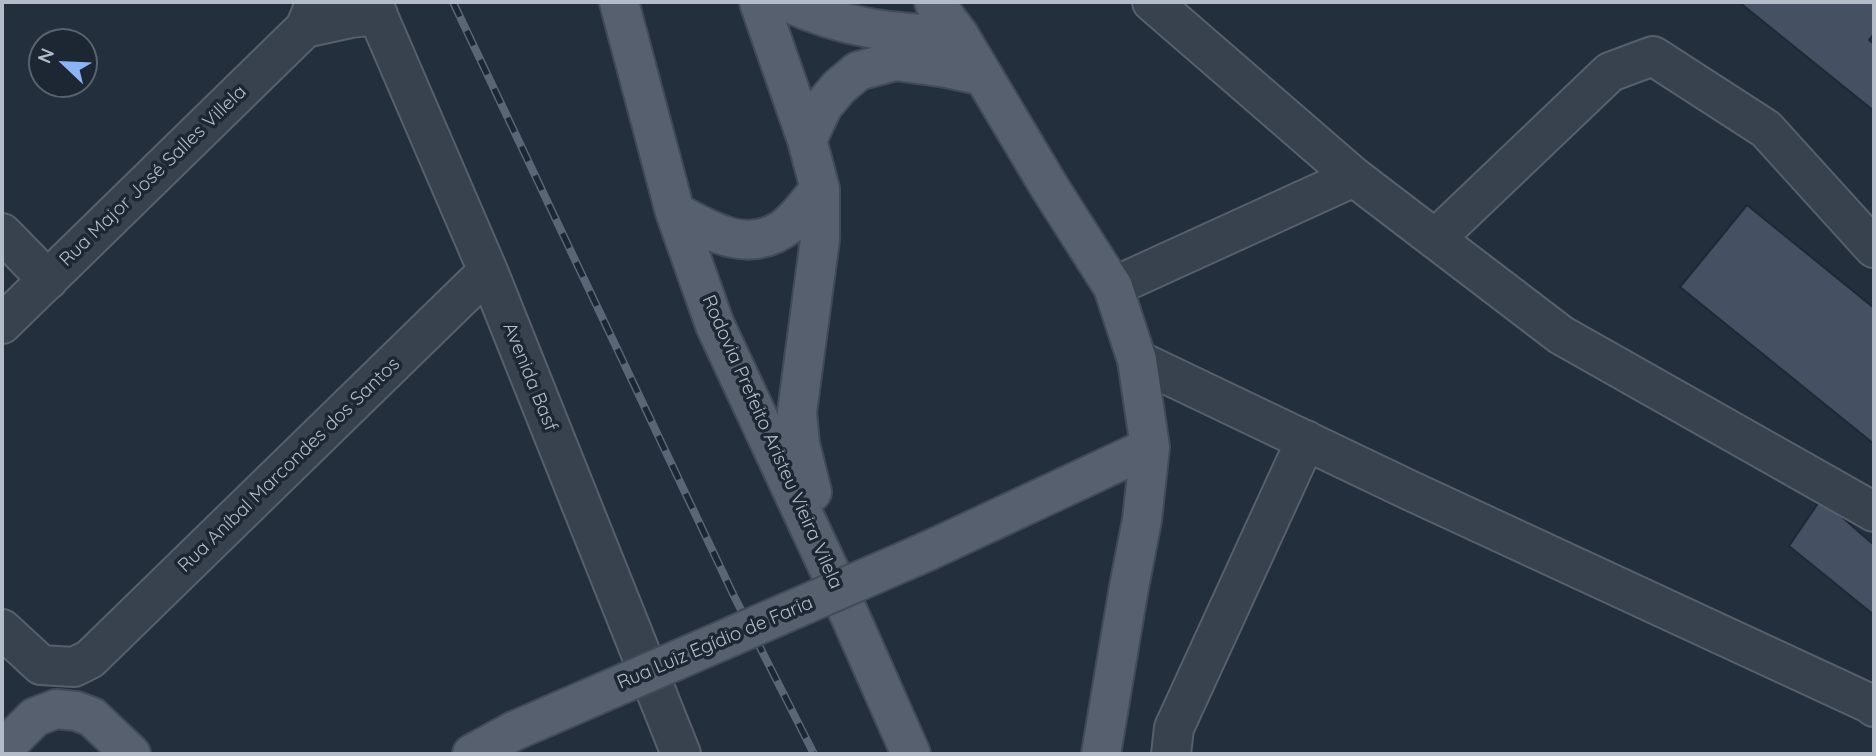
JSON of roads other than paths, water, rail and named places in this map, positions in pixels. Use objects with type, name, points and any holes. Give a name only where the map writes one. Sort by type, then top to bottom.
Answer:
[{"type":"main road","name":"Rodovia Prefeito Aristeu Vieira Vilela","points":[[619,2],[675,212],[715,325],[835,582],[911,754]]},
{"type":"main road","points":[[759,2],[807,139],[820,189],[820,239],[797,411],[800,444],[835,582]]},
{"type":"main road","points":[[787,2],[811,13],[870,30],[905,35],[959,35]]},
{"type":"main road","points":[[934,2],[959,35],[1050,188],[1113,286],[1137,360],[1150,447],[1142,520],[1101,754]]},
{"type":"main road","points":[[807,139],[823,106],[839,87],[858,71],[896,61],[984,76]]},
{"type":"main road","points":[[675,212],[722,237],[754,240],[783,229],[820,189]]},
{"type":"main road","name":"Rua Luiz Egídio de Faria","points":[[472,754],[514,731],[928,551],[1150,447]]},
{"type":"main road","points":[[2,750],[35,718],[56,709],[76,711],[92,717],[131,754]]},
{"type":"street","points":[[1152,2],[1354,177],[1561,335],[1874,512]]},
{"type":"street","points":[[311,15],[351,18],[375,8]]},
{"type":"street","name":"Avenida Basf","points":[[375,8],[488,271],[681,754]]},
{"type":"street","name":"Rua Major José Salles Villela","points":[[2,324],[311,15]]},
{"type":"street","points":[[1435,239],[1610,72],[1653,56],[1766,129],[1874,248]]},
{"type":"street","points":[[1113,286],[1354,177]]},
{"type":"street","points":[[2,233],[48,280]]},
{"type":"street","name":"Rua Aníbal Marcondes dos Santos","points":[[90,659],[488,271]]},
{"type":"street","points":[[1137,360],[1409,490],[1777,659],[1874,707]]},
{"type":"street","points":[[1171,754],[1174,728],[1306,440]]},
{"type":"street","points":[[2,629],[41,665],[47,685],[45,701],[35,718]]},
{"type":"street","points":[[41,665],[75,667],[90,659]]},
{"type":"street","points":[[90,659],[86,695],[92,717]]},
{"type":"railway","points":[[453,2],[734,596],[814,754]]}]
